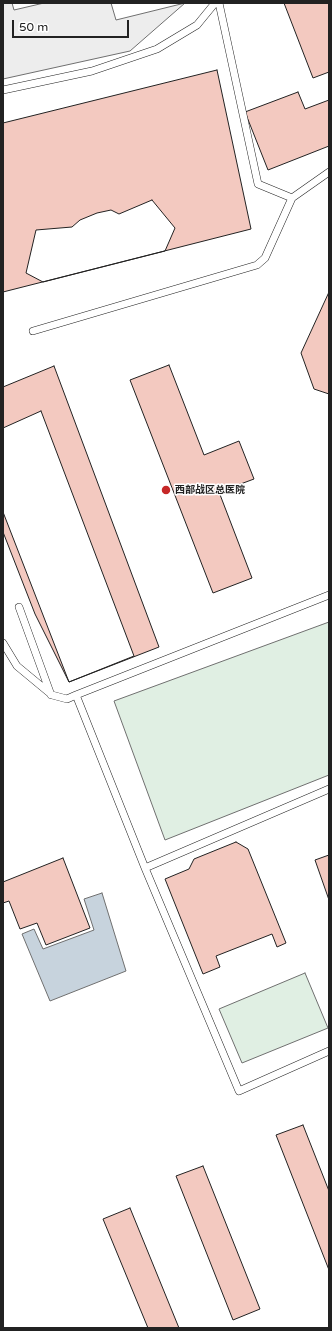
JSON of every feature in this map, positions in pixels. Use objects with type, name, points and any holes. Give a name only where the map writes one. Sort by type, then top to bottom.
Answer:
[{"type":"lane","points":[[3,90],[92,71],[157,49],[198,25],[215,3]]},
{"type":"lane","points":[[219,3],[258,184],[292,198]]},
{"type":"lane","points":[[33,331],[256,265],[265,258],[292,198],[329,172]]},
{"type":"lane","points":[[3,643],[17,666],[52,695],[67,699],[329,595]]},
{"type":"lane","points":[[19,607],[52,695]]},
{"type":"lane","points":[[76,695],[145,868],[239,1091],[329,1051]]},
{"type":"lane","points":[[145,868],[329,789]]},
{"type":"green space","points":[[329,622],[329,775],[165,840],[114,701]]},
{"type":"green space","points":[[305,973],[328,1028],[242,1063],[219,1009]]},
{"type":"shaded area","points":[[3,3],[12,3],[14,10],[44,3],[111,3],[116,20],[185,3],[130,51],[3,79]]},
{"type":"shaded area","points":[[102,893],[126,971],[50,1001],[22,934],[34,929],[43,949],[94,930],[84,899]]},
{"type":"building","points":[[284,3],[329,3],[329,72],[313,78]]},
{"type":"building","points":[[217,70],[251,229],[3,292],[3,123]]},
{"type":"building","points":[[298,92],[305,109],[329,100],[329,146],[268,170],[245,112]]},
{"type":"building","points":[[152,200],[175,228],[165,251],[43,282],[26,273],[36,230],[72,227],[80,220],[97,213],[111,210],[119,214]]},
{"type":"building","points":[[329,292],[329,394],[314,389],[301,353]]},
{"type":"building","points":[[169,365],[204,455],[239,441],[254,479],[219,492],[252,578],[213,593],[130,380]]},
{"type":"building","points":[[54,366],[159,647],[69,682],[3,512],[3,387]]},
{"type":"building","points":[[41,411],[134,656],[69,682],[35,614],[3,532],[3,428]]},
{"type":"building","points":[[236,842],[248,849],[286,943],[277,947],[272,934],[216,956],[220,967],[203,974],[165,879],[189,869],[194,859]]},
{"type":"building","points":[[329,855],[329,900],[315,860]]},
{"type":"building","points":[[63,858],[90,928],[46,945],[37,923],[20,929],[9,901],[3,903],[3,882]]},
{"type":"building","points":[[303,1125],[329,1191],[329,1270],[276,1135]]},
{"type":"building","points":[[203,1166],[260,1309],[233,1320],[176,1176]]},
{"type":"building","points":[[130,1208],[179,1328],[148,1328],[103,1219]]},
{"type":"place","name":"西部战区总医院","points":[[166,490]]}]
